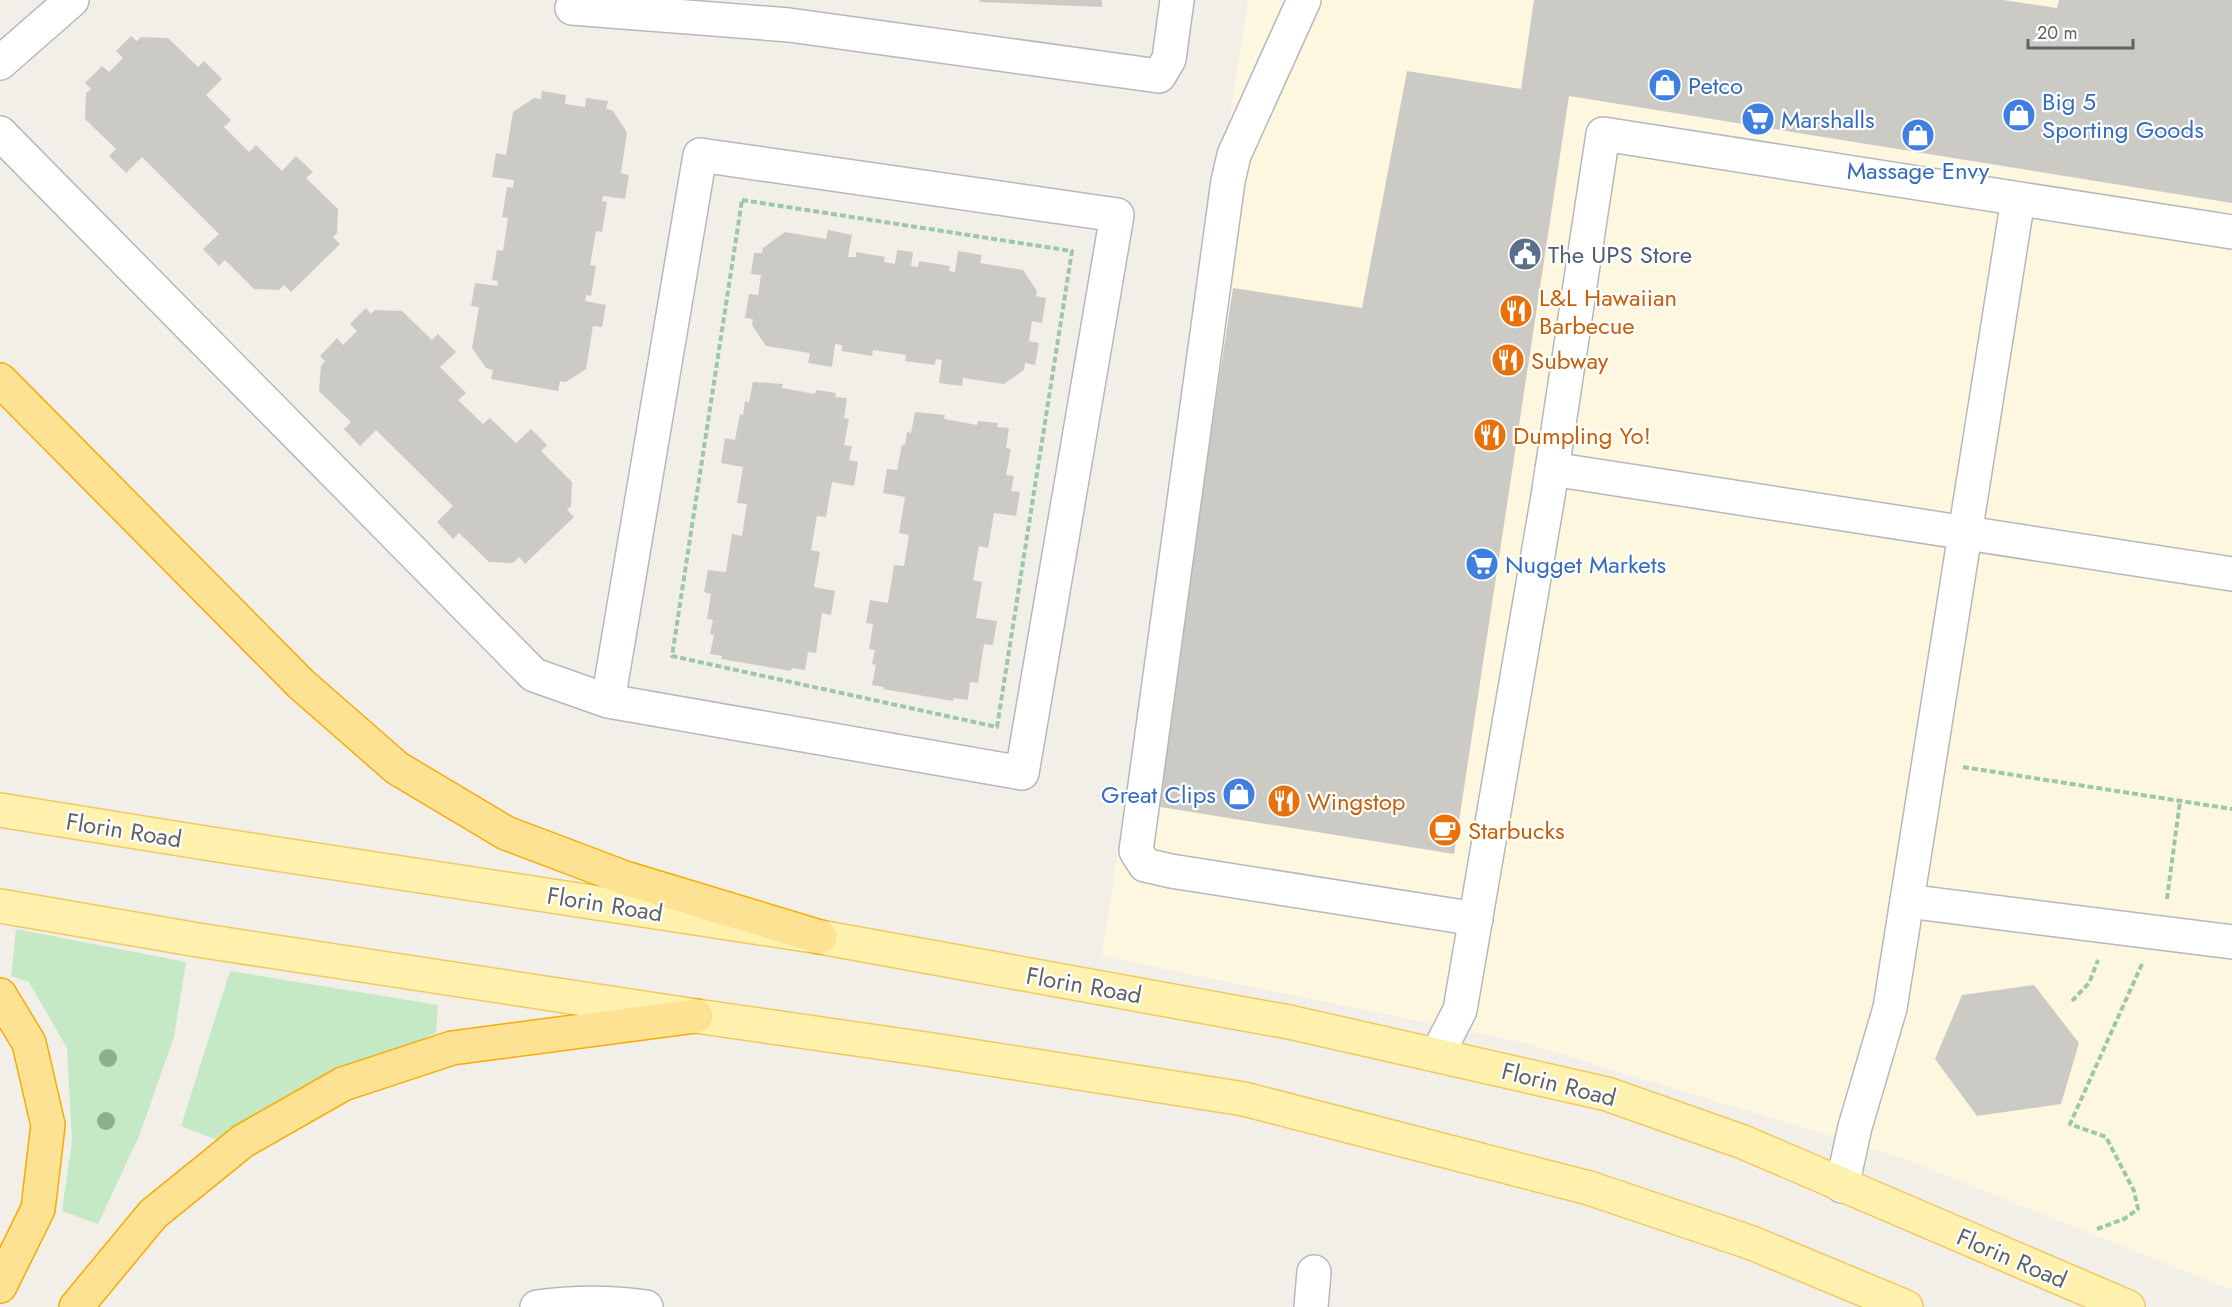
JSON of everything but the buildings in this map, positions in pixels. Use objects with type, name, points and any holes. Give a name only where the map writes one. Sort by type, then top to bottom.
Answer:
[{"type":"highway","points":[[0,380],[301,684],[397,768],[506,833],[625,878],[820,936]]},
{"type":"highway","points":[[0,995],[29,1043],[48,1125],[38,1209],[0,1286]]},
{"type":"highway","points":[[76,1307],[153,1214],[243,1140],[343,1084],[452,1048],[696,1016]]},
{"type":"main road","name":"Florin Road","points":[[0,810],[820,936],[1289,1022],[1607,1094],[1743,1142],[2128,1307]]},
{"type":"main road","points":[[0,906],[204,942],[933,1050],[1244,1099],[1589,1188],[1752,1243],[1906,1307]]},
{"type":"street","points":[[0,63],[72,0]]},
{"type":"street","points":[[572,8],[789,25],[1159,76],[1169,58],[1177,0]]},
{"type":"street","points":[[1304,0],[1234,155],[1228,181],[1136,851],[1145,865],[1172,871],[1476,920]]},
{"type":"street","points":[[0,134],[534,675],[609,701],[1022,773],[1116,215],[700,155],[609,701]]},
{"type":"street","points":[[1437,1055],[1460,1010],[1552,469],[1604,134],[2232,232]]},
{"type":"street","points":[[1842,1186],[1855,1127],[1890,1008],[2018,199]]},
{"type":"street","points":[[1552,469],[2232,574]]},
{"type":"street","points":[[1907,901],[2232,942]]},
{"type":"street","points":[[1311,1307],[1314,1272]]},
{"type":"street","points":[[537,1307],[566,1303],[646,1307]]},
{"type":"path","points":[[742,200],[1072,251],[997,727],[672,656],[742,200]]},
{"type":"path","points":[[1957,766],[2232,809]]},
{"type":"path","points":[[2097,1229],[2124,1220],[2138,1209],[2134,1191],[2106,1137],[2070,1124],[2164,919],[2180,801]]},
{"type":"path","points":[[2072,1001],[2089,983],[2098,960]]},
{"type":"shaded area","points":[[1248,0],[2232,0],[2232,1290],[1897,1156],[1521,1042],[1102,956]]},
{"type":"green space","points":[[16,929],[186,962],[174,1037],[139,1136],[98,1224],[62,1211],[72,1141],[67,1048],[29,982],[11,976]]},
{"type":"green space","points":[[230,971],[438,1005],[436,1033],[383,1056],[347,1067],[266,1107],[217,1140],[181,1126]]},
{"type":"place","name":"Petco","points":[[1665,85]]},
{"type":"place","name":"Big 5 Sporting Goods","points":[[2019,115]]},
{"type":"place","name":"Marshalls","points":[[1758,119]]},
{"type":"place","name":"Massage Envy","points":[[1918,135]]},
{"type":"place","name":"The UPS Store","points":[[1525,254]]},
{"type":"place","name":"L&L Hawaiian Barbecue","points":[[1516,311]]},
{"type":"place","name":"Subway","points":[[1508,360]]},
{"type":"place","name":"Dumpling Yo!","points":[[1490,435]]},
{"type":"place","name":"Nugget Markets","points":[[1482,564]]},
{"type":"place","name":"Great Clips","points":[[1239,794]]},
{"type":"place","name":"Wingstop","points":[[1284,801]]},
{"type":"place","name":"Starbucks","points":[[1445,830]]}]
